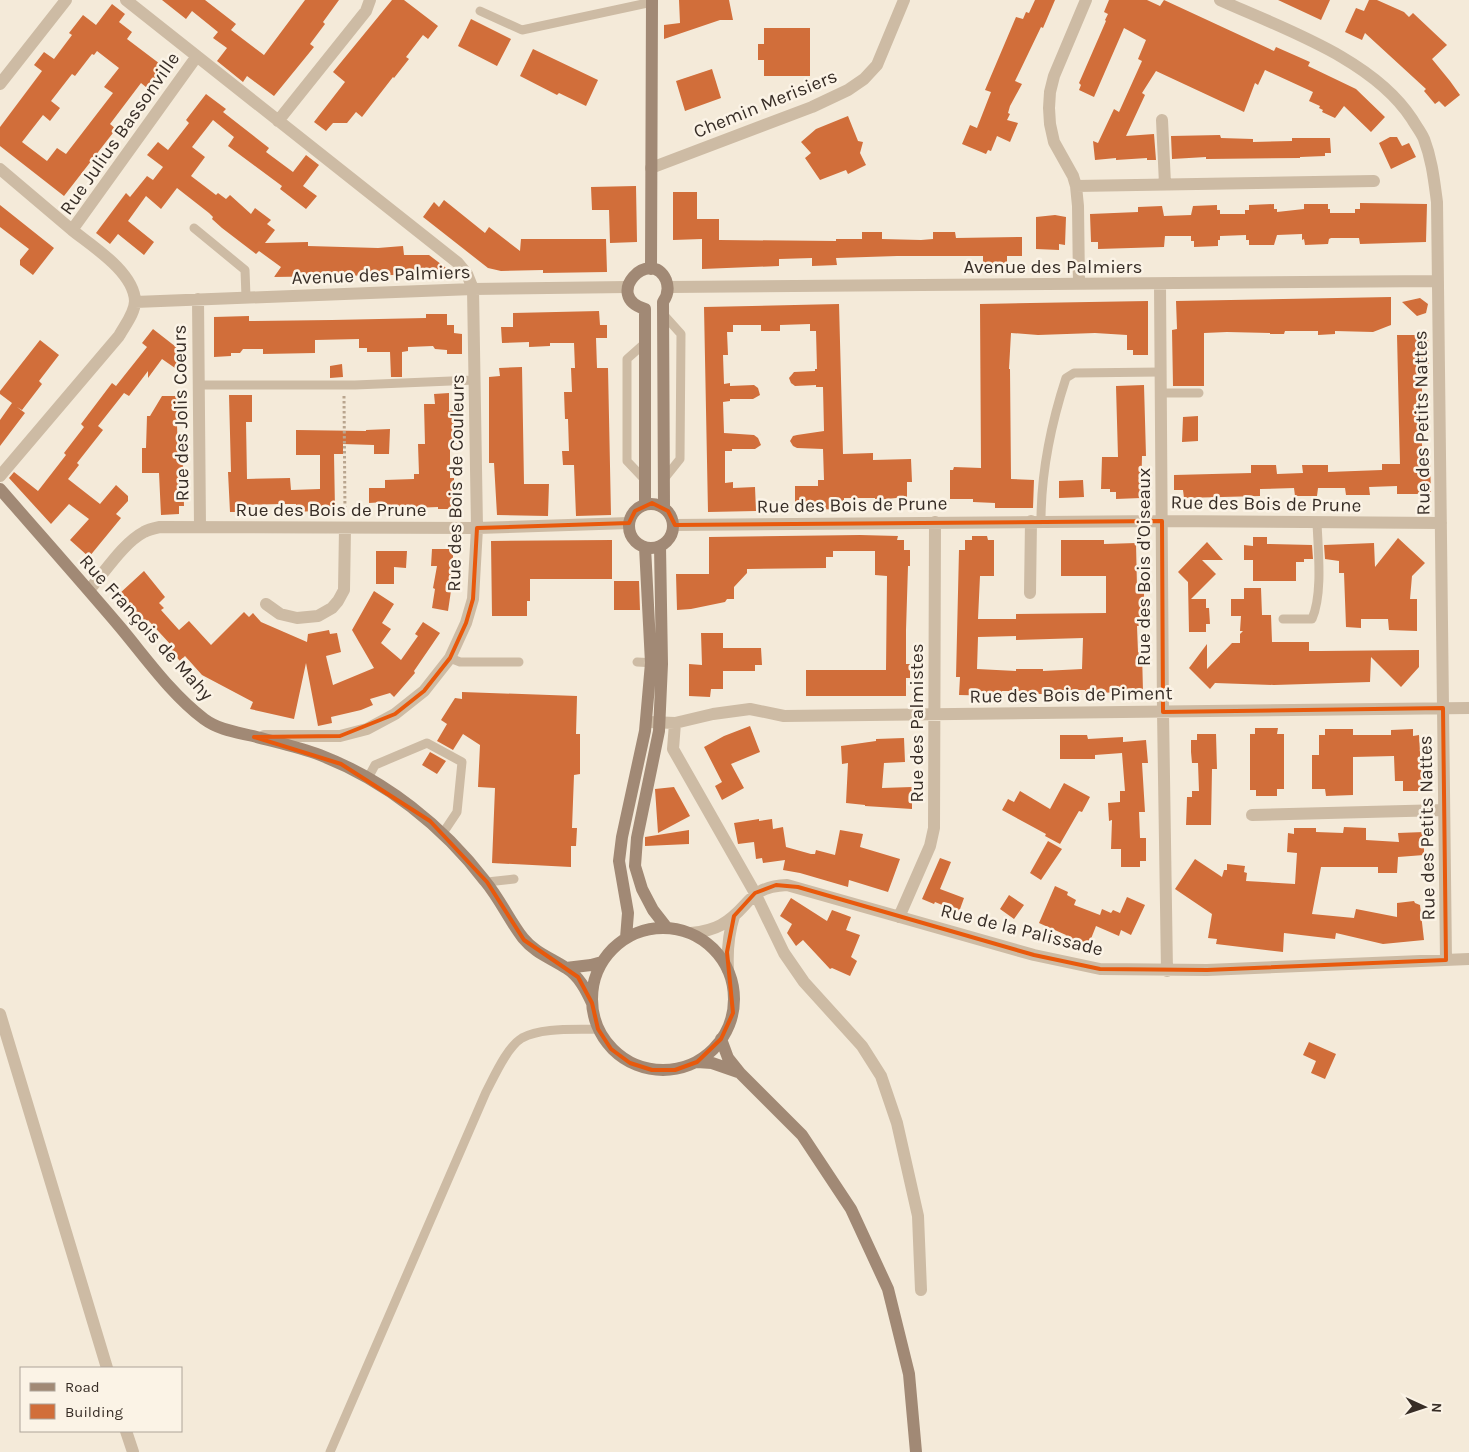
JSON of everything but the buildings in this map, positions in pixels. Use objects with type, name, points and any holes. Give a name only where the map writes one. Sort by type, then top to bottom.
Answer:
[{"type":"main road","points":[[651,269],[652,1]]},
{"type":"main road","points":[[645,504],[645,309],[639,307],[630,299],[628,287],[633,275],[644,269],[651,269],[663,275],[668,288],[663,308],[664,507]]},
{"type":"main road","name":"Rue François de Mahy","points":[[0,489],[89,590],[185,704],[207,721],[228,731],[254,736],[317,754],[341,764],[368,778],[430,821],[487,882],[524,940],[549,960],[566,968],[578,977],[592,1003]]},
{"type":"main road","points":[[645,504],[658,504],[664,507],[671,515],[674,526],[670,538],[660,546],[653,548],[638,544],[630,531],[629,523],[635,511],[645,504]]},
{"type":"main road","points":[[626,938],[628,913],[619,862],[622,837],[657,663],[660,546]]},
{"type":"main road","points":[[645,547],[657,663],[660,723],[637,838],[635,866],[642,889],[652,910],[667,928]]},
{"type":"main road","points":[[667,928],[691,933],[708,944],[719,956],[728,970],[733,991],[733,1013],[721,1039],[711,1052],[697,1062],[675,1070],[652,1070],[630,1063],[611,1048],[598,1029],[594,1017],[592,990],[602,962],[612,948],[626,938],[646,930],[667,928]]},
{"type":"main road","points":[[566,968],[590,966],[602,962]]},
{"type":"main road","points":[[721,1039],[728,1058],[740,1073],[802,1135],[851,1209],[888,1290],[909,1374],[916,1452]]},
{"type":"main road","points":[[697,1062],[712,1063],[740,1073]]},
{"type":"street","points":[[0,84],[66,0]]},
{"type":"street","points":[[126,0],[197,56]]},
{"type":"street","points":[[278,120],[366,11],[370,0]]},
{"type":"street","name":"Chemin Merisiers","points":[[651,168],[812,107],[848,90],[864,79],[877,65],[904,0]]},
{"type":"street","points":[[1079,284],[1076,186],[1073,176],[1054,142],[1050,124],[1050,100],[1054,76],[1086,0]]},
{"type":"street","name":"Rue des Petits Nattes","points":[[1220,0],[1333,52],[1383,86],[1404,108],[1424,137],[1433,169],[1437,202],[1446,960]]},
{"type":"street","name":"Rue Julius Bassonville","points":[[135,302],[132,287],[123,272],[72,230],[197,56],[458,263],[467,274],[473,289]]},
{"type":"street","points":[[1162,120],[1165,184]]},
{"type":"street","points":[[0,169],[72,230]]},
{"type":"street","points":[[1076,186],[1374,181]]},
{"type":"street","name":"Avenue des Palmiers","points":[[668,288],[1438,282]]},
{"type":"street","name":"Rue des Bois d'Oiseaux","points":[[1160,284],[1163,712],[1168,971]]},
{"type":"street","name":"Avenue des Palmiers","points":[[135,302],[473,289],[628,287]]},
{"type":"street","name":"Rue des Bois de Couleurs","points":[[254,736],[340,736],[367,729],[395,714],[424,691],[450,658],[466,623],[473,600],[477,528],[473,289]]},
{"type":"street","name":"Rue des Jolis Coeurs","points":[[198,299],[200,527]]},
{"type":"street","points":[[0,476],[119,336],[131,316],[135,302]]},
{"type":"street","name":"Rue des Bois de Prune","points":[[674,526],[1162,520],[1441,523]]},
{"type":"street","points":[[1030,593],[1036,521]]},
{"type":"street","name":"Rue des Palmistes","points":[[899,917],[930,846],[934,828],[935,522]]},
{"type":"street","name":"Rue des Bois de Prune","points":[[89,590],[126,546],[146,531],[160,527],[477,528],[629,523]]},
{"type":"street","points":[[266,604],[280,614],[298,618],[318,616],[332,608],[344,590],[345,528]]},
{"type":"street","name":"Rue des Bois de Piment","points":[[646,722],[675,723],[713,714],[750,709],[784,716],[1469,708]]},
{"type":"street","points":[[675,723],[673,749],[755,893],[784,953],[804,982],[862,1046],[881,1076],[897,1123],[918,1216],[921,1290]]},
{"type":"street","points":[[1252,815],[1444,810]]},
{"type":"street","name":"Rue de la Palissade","points":[[755,893],[765,888],[787,885],[1034,955],[1100,969],[1168,971],[1469,959]]},
{"type":"street","points":[[691,933],[706,931],[721,925],[734,916],[755,893]]},
{"type":"street","points":[[728,970],[729,934],[734,916]]},
{"type":"street","points":[[0,1014],[107,1367]]},
{"type":"street","points":[[126,1432],[133,1452]]},
{"type":"lane","points":[[480,11],[522,30],[652,1]]},
{"type":"lane","points":[[194,228],[245,270],[246,297]]},
{"type":"lane","points":[[663,308],[681,334],[680,459],[664,479]]},
{"type":"lane","points":[[645,343],[627,359],[627,461],[645,480]]},
{"type":"lane","points":[[1036,521],[1046,456],[1066,378],[1074,373],[1161,372]]},
{"type":"lane","points":[[199,385],[344,385],[475,380]]},
{"type":"lane","points":[[1161,393],[1199,393]]},
{"type":"lane","points":[[1283,619],[1312,619],[1316,609],[1318,595],[1318,522]]},
{"type":"lane","points":[[450,658],[460,662],[519,662]]},
{"type":"lane","points":[[636,662],[657,663]]},
{"type":"lane","points":[[368,778],[375,765],[427,743],[462,762],[457,812],[443,833]]},
{"type":"lane","points":[[487,882],[514,879]]},
{"type":"lane","points":[[330,1452],[486,1092],[507,1054],[521,1039],[540,1032],[598,1029]]},
{"type":"path","points":[[344,385],[345,528]]},
{"type":"highlighted area","points":[[652,503],[668,511],[675,525],[1162,521],[1163,712],[1443,708],[1446,960],[1207,970],[1100,969],[1034,955],[798,887],[776,885],[755,893],[734,916],[727,952],[733,1013],[721,1039],[697,1062],[675,1070],[652,1070],[630,1063],[611,1049],[598,1029],[592,1003],[578,977],[524,940],[487,882],[430,821],[341,764],[254,737],[340,736],[395,714],[424,691],[450,658],[466,623],[473,599],[477,528],[629,523],[635,511]]}]
